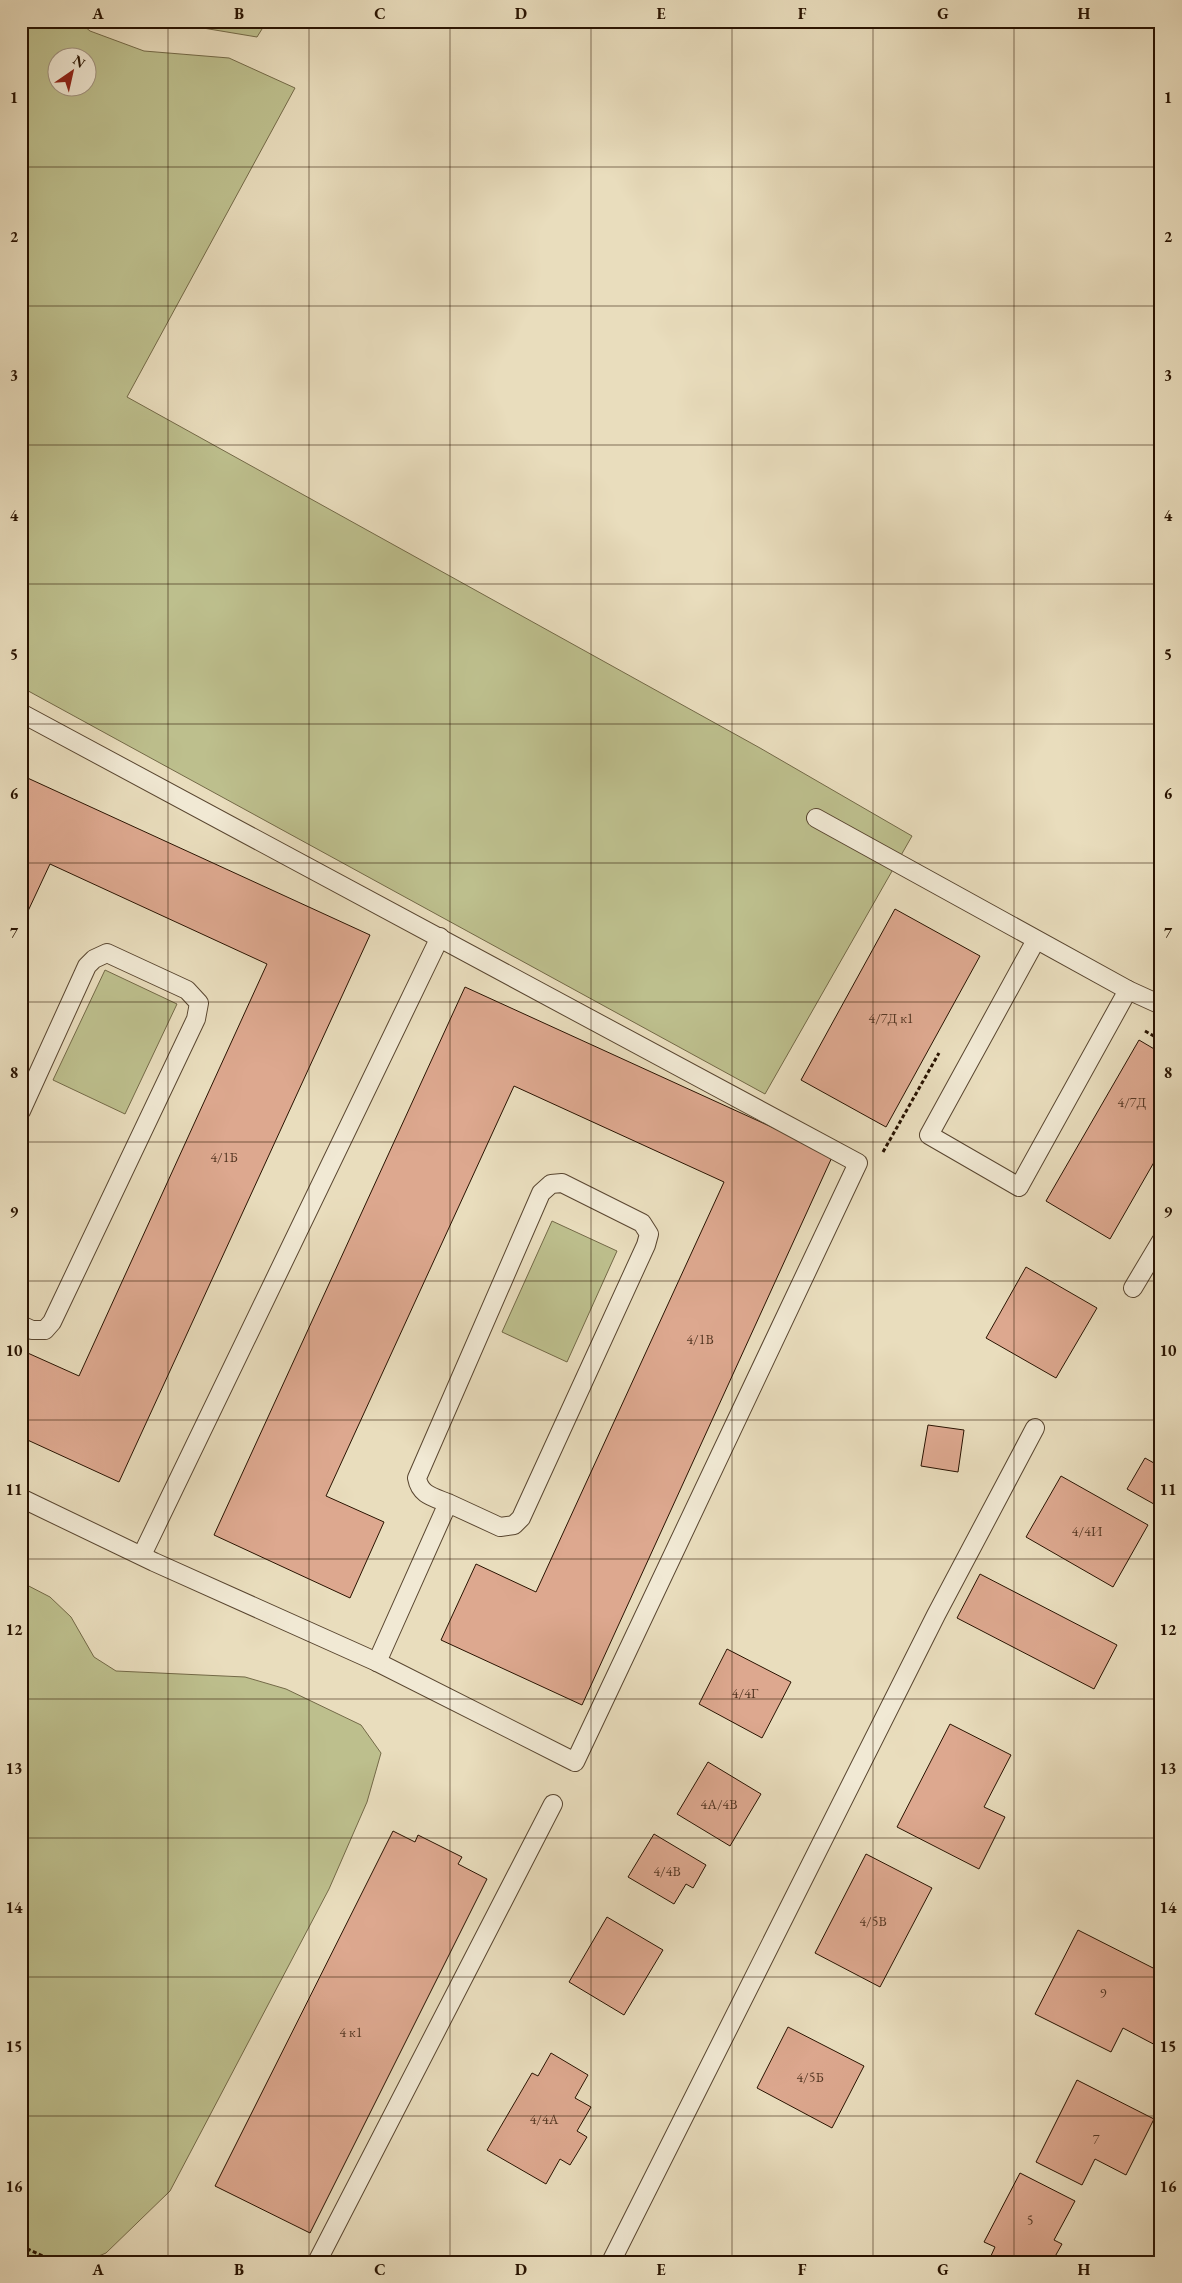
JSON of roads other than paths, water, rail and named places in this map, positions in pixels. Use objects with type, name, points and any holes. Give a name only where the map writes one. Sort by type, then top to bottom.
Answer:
[{"type":"lane","points":[[21,713],[858,1163],[576,1762],[376,1662],[21,1498]]},
{"type":"lane","points":[[816,818],[1128,990],[1161,1004]]},
{"type":"lane","points":[[142,1555],[440,937]]},
{"type":"lane","points":[[1036,940],[929,1135],[1019,1187],[1128,990]]},
{"type":"lane","points":[[21,1110],[87,966],[94,959],[107,953],[187,990],[199,1003],[196,1019],[52,1322],[45,1330],[32,1330],[21,1325]]},
{"type":"lane","points":[[562,1183],[642,1223],[649,1234],[646,1244],[521,1518],[514,1525],[500,1527],[448,1503],[424,1494],[419,1487],[417,1478],[542,1193],[550,1184],[562,1183]]},
{"type":"lane","points":[[1133,1288],[1161,1240]]},
{"type":"lane","points":[[611,2262],[932,1624],[1035,1428]]},
{"type":"lane","points":[[376,1662],[448,1503]]},
{"type":"lane","points":[[317,2262],[553,1804]]}]
